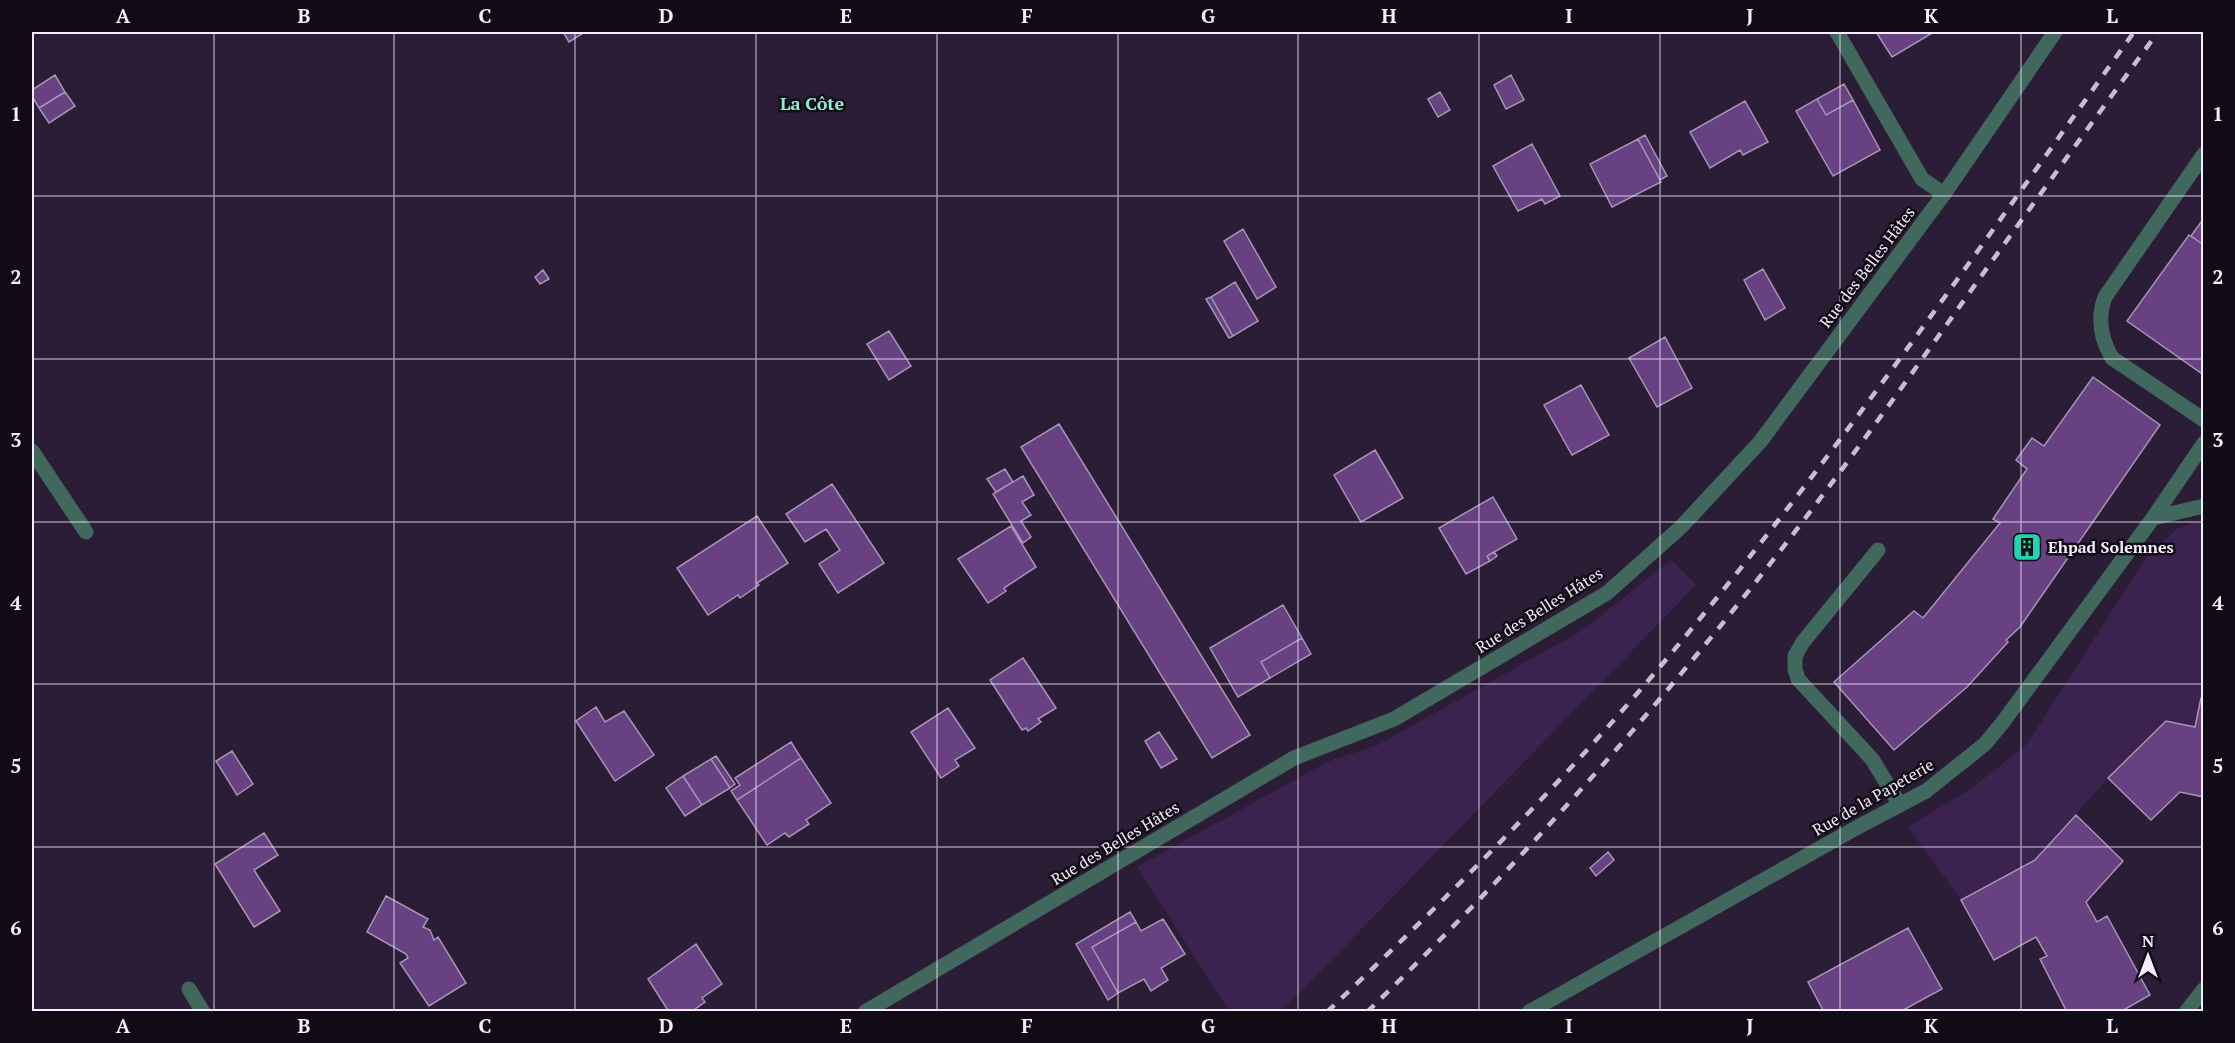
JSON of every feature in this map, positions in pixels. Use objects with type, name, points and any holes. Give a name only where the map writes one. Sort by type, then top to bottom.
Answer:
[{"type":"street","points":[[1837,32],[1922,179],[1944,194]]},
{"type":"street","name":"Rue des Belles Hâtes","points":[[865,1011],[1294,758],[1394,719],[1607,593],[1681,527],[1760,442],[1944,194],[2055,32]]},
{"type":"street","points":[[2204,154],[2105,297],[2101,308],[2104,345],[2112,358],[2204,420]]},
{"type":"street","name":"Rue de la Papeterie","points":[[1529,1011],[1926,791],[1985,744],[2153,518],[2204,443]]},
{"type":"street","points":[[32,451],[86,532]]},
{"type":"street","points":[[2153,518],[2204,506]]},
{"type":"street","points":[[1878,550],[1803,642],[1796,656],[1795,669],[1804,687],[1872,759],[1900,805]]},
{"type":"street","points":[[189,989],[203,1011]]},
{"type":"street","points":[[2186,1011],[2204,989]]},
{"type":"shaded area","points":[[2203,519],[2204,698],[2195,727],[2166,721],[2108,778],[2035,860],[1961,900],[1908,827],[1972,788],[2027,744],[2149,553],[2177,529]]},
{"type":"shaded area","points":[[1671,560],[1696,585],[1282,1011],[1229,1011],[1137,867],[1327,762],[1378,745],[1583,630]]},
{"type":"building","points":[[563,32],[585,32],[569,42]]},
{"type":"building","points":[[1876,32],[1934,32],[1892,57]]},
{"type":"building","points":[[55,75],[65,92],[39,108],[32,96],[32,90]]},
{"type":"building","points":[[1511,75],[1524,100],[1506,109],[1494,85]]},
{"type":"building","points":[[1844,84],[1853,100],[1826,115],[1817,99]]},
{"type":"building","points":[[65,92],[75,106],[49,123],[39,108]]},
{"type":"building","points":[[1440,92],[1450,110],[1438,117],[1428,99]]},
{"type":"building","points":[[1817,99],[1826,115],[1853,100],[1880,150],[1833,176],[1796,111]]},
{"type":"building","points":[[1745,101],[1768,142],[1743,155],[1740,150],[1710,168],[1690,132]]},
{"type":"building","points":[[1645,135],[1667,176],[1660,180],[1638,139]]},
{"type":"building","points":[[1638,139],[1661,182],[1612,207],[1590,164]]},
{"type":"building","points":[[1532,144],[1560,196],[1545,204],[1542,199],[1518,211],[1493,166]]},
{"type":"building","points":[[2204,218],[2204,245],[2191,236]]},
{"type":"building","points":[[1243,229],[1276,287],[1257,299],[1224,241]]},
{"type":"building","points":[[2189,235],[2204,245],[2204,370],[2201,373],[2127,321]]},
{"type":"building","points":[[1763,269],[1785,308],[1765,320],[1744,280]]},
{"type":"building","points":[[543,270],[549,279],[540,284],[535,277]]},
{"type":"building","points":[[1235,282],[1258,321],[1233,336],[1211,297]]},
{"type":"building","points":[[1211,297],[1233,336],[1229,338],[1206,299]]},
{"type":"building","points":[[889,331],[911,366],[889,380],[867,344]]},
{"type":"building","points":[[1665,337],[1692,388],[1657,407],[1629,358]]},
{"type":"building","name":"Ehpad Solemnes","points":[[2093,377],[2160,425],[2020,627],[2006,640],[2008,642],[1967,687],[1894,750],[1834,682],[1914,611],[1923,618],[2000,523],[1993,519],[2027,469],[2016,460],[2032,438],[2044,446]]},
{"type":"building","points":[[1581,385],[1609,435],[1572,455],[1544,405]]},
{"type":"building","points":[[1059,424],[1250,735],[1212,758],[1021,447]]},
{"type":"building","points":[[1375,450],[1403,498],[1361,522],[1334,475]]},
{"type":"building","points":[[1005,469],[1013,482],[996,492],[987,479]]},
{"type":"building","points":[[1023,476],[1034,495],[1022,502],[1031,515],[1021,521],[1031,537],[1023,543],[993,494]]},
{"type":"building","points":[[832,484],[884,563],[838,593],[819,564],[840,550],[826,529],[805,542],[786,514]]},
{"type":"building","points":[[1493,497],[1517,539],[1487,556],[1490,561],[1466,574],[1439,528]]},
{"type":"building","points":[[757,516],[788,563],[757,583],[759,585],[740,598],[738,595],[708,615],[677,568]]},
{"type":"building","points":[[1011,526],[1036,567],[1004,588],[1006,591],[988,603],[958,559]]},
{"type":"building","points":[[1494,552],[1497,556],[1490,561],[1487,556]]},
{"type":"building","points":[[1283,605],[1302,638],[1261,662],[1270,678],[1238,697],[1210,648]]},
{"type":"building","points":[[1302,638],[1311,654],[1270,678],[1261,662]]},
{"type":"building","points":[[1023,658],[1056,708],[1038,719],[1041,722],[1028,731],[1026,728],[1022,730],[990,680]]},
{"type":"building","points":[[2201,698],[2204,698],[2204,797],[2180,792],[2151,820],[2108,778],[2166,721],[2195,727]]},
{"type":"building","points":[[596,707],[605,722],[624,711],[654,755],[615,781],[576,721]]},
{"type":"building","points":[[948,708],[975,748],[955,760],[959,766],[941,778],[911,732]]},
{"type":"building","points":[[1159,732],[1177,759],[1161,768],[1145,741]]},
{"type":"building","points":[[791,742],[801,758],[737,800],[731,791],[740,785],[735,778]]},
{"type":"building","points":[[232,751],[253,784],[237,795],[216,761]]},
{"type":"building","points":[[716,756],[735,784],[730,788],[711,759]]},
{"type":"building","points":[[801,758],[831,803],[806,820],[809,824],[789,837],[785,833],[767,845],[737,800]]},
{"type":"building","points":[[711,759],[730,788],[702,805],[683,776]]},
{"type":"building","points":[[683,776],[702,805],[685,816],[666,788]]},
{"type":"building","points":[[2076,815],[2123,861],[2086,902],[2097,922],[2107,916],[2150,995],[2120,1012],[2067,1012],[2040,959],[2047,956],[2036,937],[1994,960],[1961,900],[2035,860]]},
{"type":"building","points":[[264,833],[278,855],[254,870],[280,911],[254,927],[215,864]]},
{"type":"building","points":[[1608,852],[1614,860],[1596,876],[1590,868]]},
{"type":"building","points":[[386,896],[428,919],[423,927],[430,930],[434,940],[438,937],[466,983],[429,1006],[400,963],[408,958],[406,954],[367,932]]},
{"type":"building","points":[[1130,912],[1136,922],[1092,947],[1118,993],[1108,1000],[1076,944]]},
{"type":"building","points":[[1163,919],[1185,954],[1161,968],[1168,980],[1151,991],[1144,979],[1118,993],[1092,947],[1136,922],[1141,931]]},
{"type":"building","points":[[1908,928],[1942,989],[1905,1009],[1907,1012],[1824,1012],[1808,982]]},
{"type":"building","points":[[696,944],[722,984],[702,998],[705,1002],[691,1012],[669,1012],[648,979]]},
{"type":"railway","points":[[1327,1012],[1501,842],[1664,662],[1787,509],[1847,430],[2134,32]]},
{"type":"railway","points":[[1367,1012],[1524,852],[1672,685],[1719,627],[1851,457],[2158,32]]},
{"type":"place","name":"Ehpad Solemnes","points":[[2027,547]]},
{"type":"district","name":"La Côte","points":[[812,104]]}]
